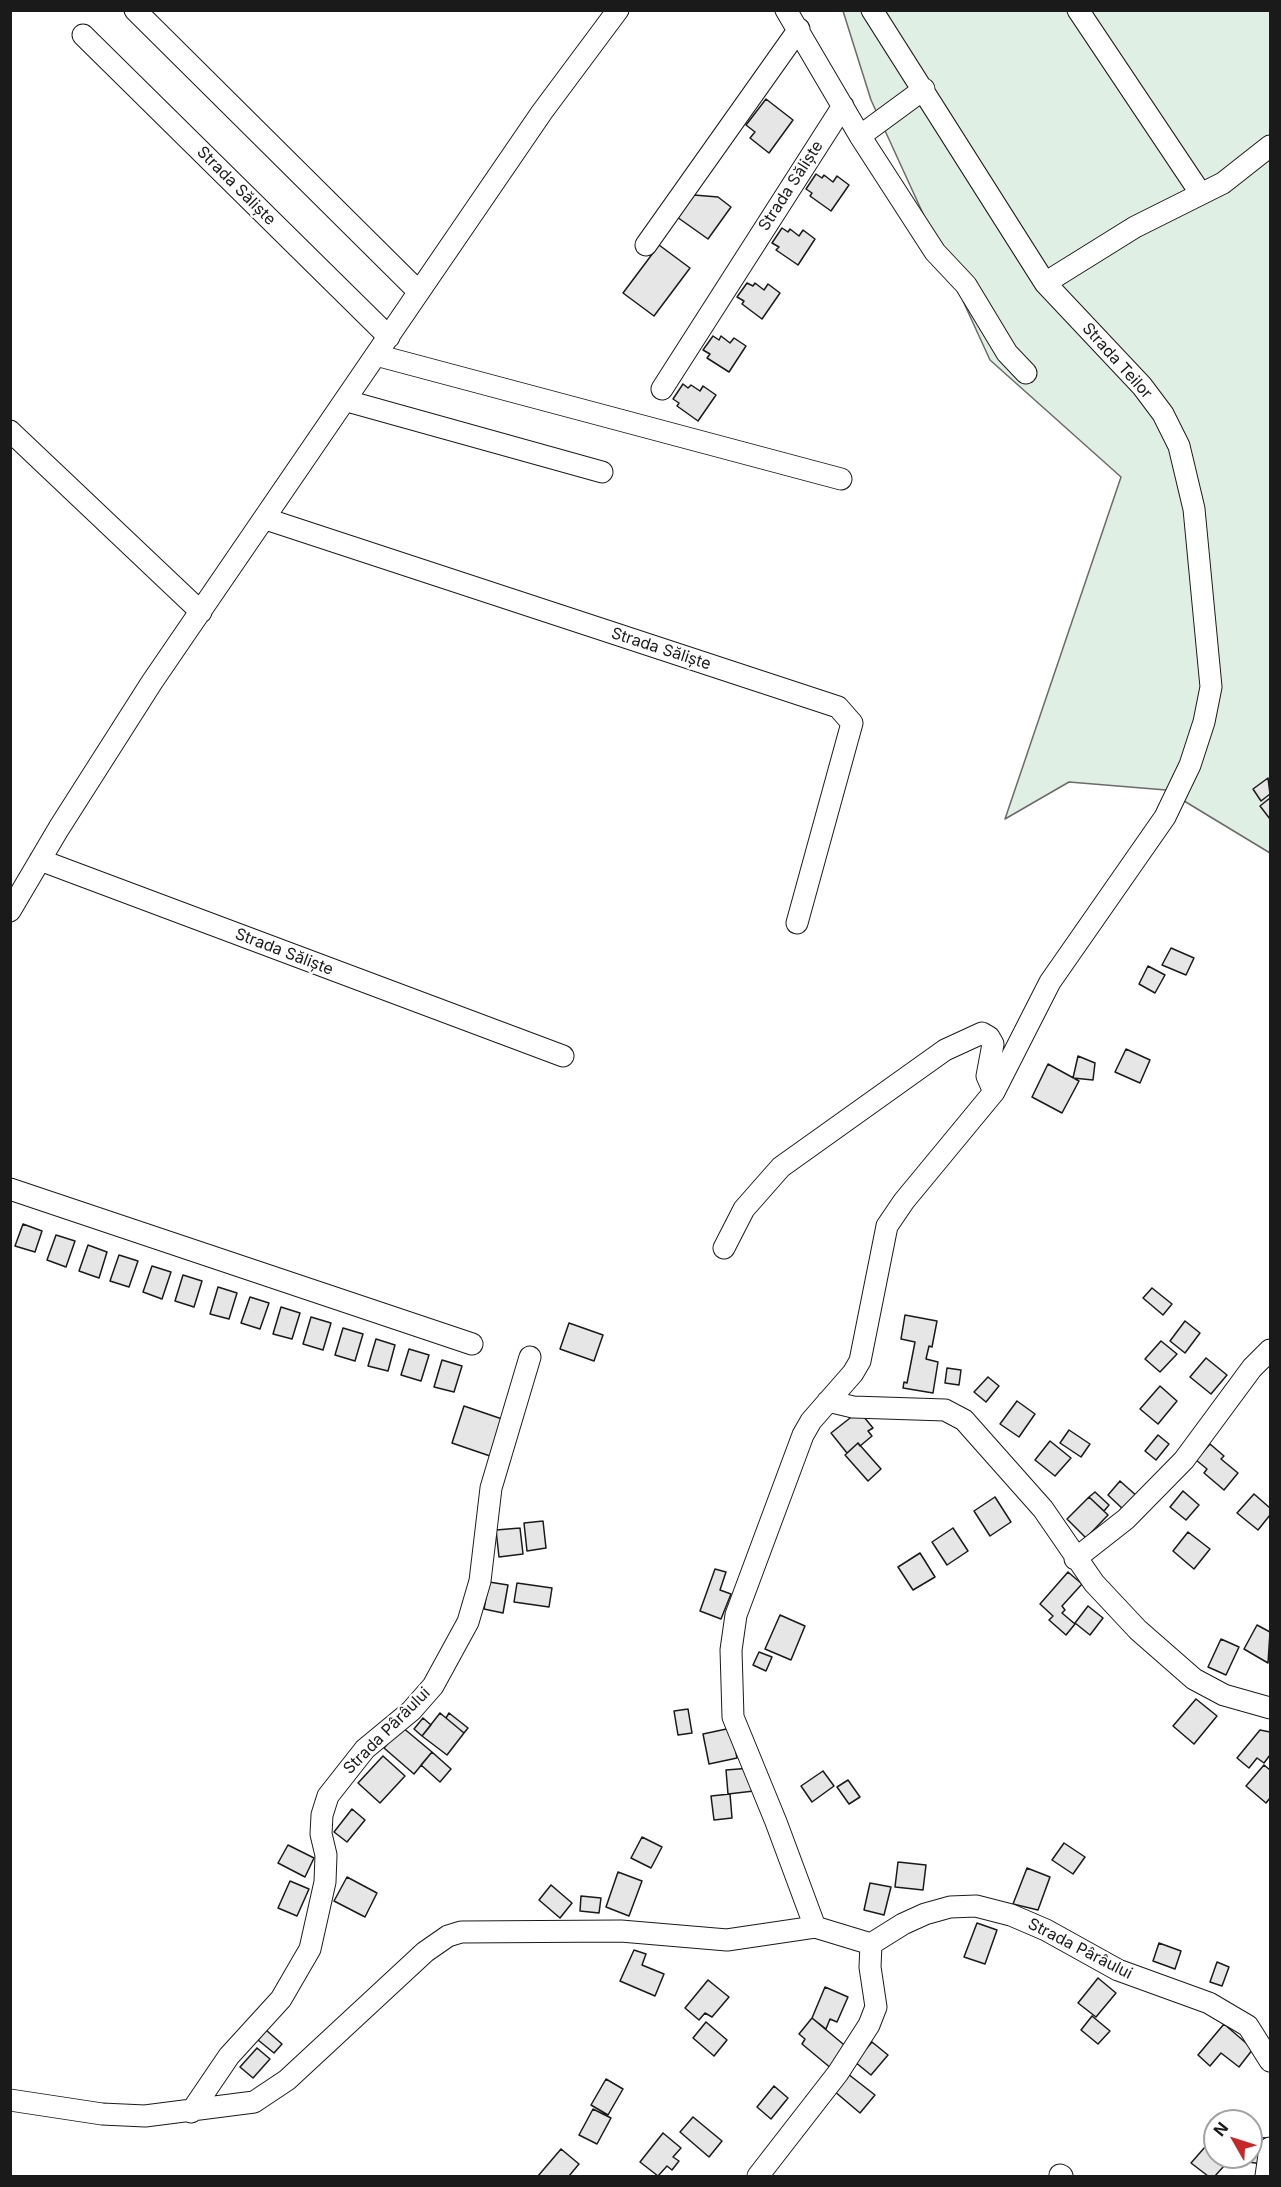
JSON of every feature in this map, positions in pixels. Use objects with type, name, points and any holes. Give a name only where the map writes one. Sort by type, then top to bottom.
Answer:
[{"type":"street","points":[[135,10],[419,292]]},
{"type":"street","points":[[13,900],[97,766],[201,612],[542,112],[618,10]]},
{"type":"street","points":[[786,10],[861,136],[935,252],[966,285],[1007,353],[1026,373]]},
{"type":"street","name":"Strada Teilor","points":[[815,1927],[776,1822],[733,1717],[730,1673],[736,1615],[803,1435],[860,1361],[887,1226],[904,1201],[993,1092],[1050,982],[1165,817],[1190,765],[1204,722],[1211,687],[1194,509],[1179,446],[1163,414],[1142,386],[1045,283],[872,10]]},
{"type":"street","points":[[1078,10],[1201,194]]},
{"type":"street","points":[[646,245],[799,29]]},
{"type":"street","name":"Strada Săliște","points":[[83,34],[389,337]]},
{"type":"street","points":[[861,136],[924,89]]},
{"type":"street","name":"Strada Săliște","points":[[662,388],[843,106]]},
{"type":"street","points":[[1045,283],[1135,227],[1223,183],[1270,146]]},
{"type":"street","points":[[376,356],[841,479]]},
{"type":"street","points":[[347,400],[602,472]]},
{"type":"street","points":[[10,431],[201,612]]},
{"type":"street","name":"Strada Săliște","points":[[266,519],[838,707],[852,723],[797,923]]},
{"type":"street","name":"Strada Săliște","points":[[40,860],[562,1056]]},
{"type":"street","points":[[724,1248],[744,1209],[781,1167],[945,1050],[982,1033],[989,1037],[993,1044],[987,1076],[993,1092]]},
{"type":"street","points":[[10,1189],[472,1344]]},
{"type":"street","points":[[1075,1559],[1126,1520],[1184,1460],[1246,1374],[1270,1350]]},
{"type":"street","name":"Strada Pârâului","points":[[191,2112],[229,2056],[281,1999],[310,1949],[325,1882],[326,1855],[322,1825],[328,1796],[365,1749],[411,1711],[433,1686],[450,1659],[468,1622],[480,1581],[491,1488],[530,1357]]},
{"type":"street","points":[[828,1401],[853,1407],[945,1410],[964,1420],[1043,1509],[1075,1559],[1138,1630],[1194,1678],[1224,1695],[1270,1708]]},
{"type":"street","name":"Strada Pârâului","points":[[871,1944],[917,1917],[950,1907],[976,1906],[1011,1915],[1046,1930],[1118,1970],[1209,2002],[1248,2026],[1270,2061]]},
{"type":"street","points":[[10,2100],[102,2114],[145,2116],[191,2112],[254,2102],[269,2094],[425,1952],[448,1936],[461,1932],[621,1932],[727,1940],[815,1927],[871,1944],[870,1967],[876,2007],[857,2046],[758,2176]]},
{"type":"street","points":[[1266,2176],[1270,2148]]},
{"type":"green space","points":[[843,11],[1270,11],[1270,853],[1166,790],[1069,782],[1005,819],[1121,477],[990,360],[871,100]]},
{"type":"building","points":[[766,99],[793,120],[769,153],[750,138],[755,132],[746,125]]},
{"type":"building","points":[[816,174],[822,178],[824,175],[833,182],[837,176],[849,185],[831,211],[810,196],[812,193],[806,189]]},
{"type":"building","points":[[694,195],[718,197],[731,207],[708,239],[677,217]]},
{"type":"building","points":[[782,228],[788,232],[790,229],[799,236],[803,230],[815,239],[798,265],[776,250],[779,247],[772,243]]},
{"type":"building","points":[[659,245],[690,268],[654,316],[623,293]]},
{"type":"building","points":[[747,283],[753,286],[755,283],[764,290],[768,284],[780,293],[762,319],[742,304],[744,301],[737,297]]},
{"type":"building","points":[[713,336],[719,340],[721,336],[730,343],[734,338],[746,346],[729,372],[707,358],[710,354],[703,350]]},
{"type":"building","points":[[683,384],[688,388],[691,385],[700,391],[703,386],[716,395],[698,421],[677,406],[679,403],[673,399]]},
{"type":"building","points":[[1268,778],[1270,794],[1261,801],[1253,789]]},
{"type":"building","points":[[1270,798],[1270,819],[1260,806]]},
{"type":"building","points":[[1171,948],[1194,958],[1186,975],[1162,965]]},
{"type":"building","points":[[1148,966],[1165,975],[1155,993],[1139,984]]},
{"type":"building","points":[[1126,1049],[1150,1060],[1140,1083],[1115,1072]]},
{"type":"building","points":[[1078,1056],[1095,1063],[1093,1080],[1073,1078]]},
{"type":"building","points":[[1048,1064],[1079,1081],[1062,1113],[1032,1097]]},
{"type":"building","points":[[23,1224],[42,1231],[35,1252],[15,1246]]},
{"type":"building","points":[[56,1235],[75,1241],[66,1267],[47,1260]]},
{"type":"building","points":[[88,1245],[107,1252],[99,1278],[79,1271]]},
{"type":"building","points":[[119,1255],[138,1261],[129,1287],[110,1281]]},
{"type":"building","points":[[152,1266],[171,1272],[162,1299],[143,1292]]},
{"type":"building","points":[[183,1275],[202,1281],[194,1307],[175,1301]]},
{"type":"building","points":[[218,1287],[237,1293],[229,1319],[210,1314]]},
{"type":"building","points":[[1152,1288],[1172,1304],[1163,1315],[1143,1298]]},
{"type":"building","points":[[250,1297],[269,1303],[260,1329],[241,1323]]},
{"type":"building","points":[[281,1307],[300,1313],[292,1339],[273,1334]]},
{"type":"building","points":[[905,1315],[937,1321],[932,1347],[929,1346],[926,1359],[938,1362],[933,1393],[903,1388],[904,1382],[907,1383],[915,1342],[901,1339]]},
{"type":"building","points":[[311,1317],[331,1323],[323,1350],[303,1344]]},
{"type":"building","points":[[1185,1321],[1200,1333],[1185,1353],[1170,1341]]},
{"type":"building","points":[[569,1323],[603,1335],[594,1361],[560,1349]]},
{"type":"building","points":[[343,1328],[363,1334],[355,1361],[335,1355]]},
{"type":"building","points":[[376,1339],[395,1345],[388,1371],[368,1366]]},
{"type":"building","points":[[1161,1341],[1177,1354],[1160,1372],[1145,1359]]},
{"type":"building","points":[[409,1349],[429,1355],[421,1381],[401,1375]]},
{"type":"building","points":[[1206,1358],[1227,1375],[1211,1394],[1190,1377]]},
{"type":"building","points":[[442,1360],[462,1366],[454,1392],[434,1387]]},
{"type":"building","points":[[947,1368],[961,1370],[959,1385],[945,1383]]},
{"type":"building","points":[[988,1377],[999,1386],[986,1402],[974,1392]]},
{"type":"building","points":[[1160,1386],[1177,1401],[1158,1424],[1140,1409]]},
{"type":"building","points":[[1017,1401],[1035,1414],[1019,1437],[1000,1424]]},
{"type":"building","points":[[464,1406],[505,1420],[493,1457],[452,1443]]},
{"type":"building","points":[[859,1411],[873,1428],[868,1431],[872,1436],[860,1446],[858,1443],[847,1453],[831,1433]]},
{"type":"building","points":[[1069,1430],[1090,1444],[1081,1457],[1060,1443]]},
{"type":"building","points":[[1158,1435],[1169,1444],[1156,1460],[1145,1451]]},
{"type":"building","points":[[1050,1441],[1071,1458],[1055,1476],[1035,1460]]},
{"type":"building","points":[[858,1443],[881,1469],[868,1481],[845,1455]]},
{"type":"building","points":[[1210,1444],[1224,1456],[1221,1459],[1238,1473],[1224,1490],[1204,1473],[1207,1469],[1196,1460]]},
{"type":"building","points":[[1120,1481],[1138,1497],[1125,1511],[1108,1495]]},
{"type":"building","points":[[1183,1491],[1199,1505],[1186,1520],[1170,1507]]},
{"type":"building","points":[[1095,1492],[1109,1505],[1104,1511],[1089,1497]]},
{"type":"building","points":[[1254,1494],[1270,1508],[1270,1515],[1258,1530],[1237,1513]]},
{"type":"building","points":[[995,1497],[1011,1522],[990,1536],[974,1511]]},
{"type":"building","points":[[1089,1497],[1108,1515],[1086,1538],[1067,1519]]},
{"type":"building","points":[[543,1521],[546,1548],[527,1551],[524,1523]]},
{"type":"building","points":[[520,1528],[523,1554],[499,1557],[496,1530]]},
{"type":"building","points":[[953,1528],[968,1551],[947,1565],[932,1542]]},
{"type":"building","points":[[1188,1532],[1210,1549],[1194,1569],[1173,1551]]},
{"type":"building","points":[[920,1553],[935,1577],[913,1590],[898,1567]]},
{"type":"building","points":[[715,1569],[726,1572],[720,1590],[731,1594],[721,1619],[700,1611]]},
{"type":"building","points":[[1068,1572],[1082,1584],[1062,1606],[1065,1610],[1062,1613],[1075,1624],[1066,1635],[1049,1620],[1053,1616],[1040,1604]]},
{"type":"building","points":[[489,1582],[508,1585],[503,1613],[484,1609]]},
{"type":"building","points":[[517,1583],[552,1588],[549,1607],[514,1602]]},
{"type":"building","points":[[1088,1606],[1103,1618],[1090,1635],[1075,1623]]},
{"type":"building","points":[[780,1615],[805,1626],[791,1660],[765,1649]]},
{"type":"building","points":[[1257,1625],[1270,1632],[1268,1663],[1244,1649]]},
{"type":"building","points":[[1221,1639],[1239,1647],[1226,1675],[1208,1667]]},
{"type":"building","points":[[759,1652],[772,1657],[766,1671],[753,1665]]},
{"type":"building","points":[[1196,1699],[1217,1716],[1194,1744],[1173,1726]]},
{"type":"building","points":[[688,1709],[692,1733],[678,1735],[674,1711]]},
{"type":"building","points":[[440,1713],[464,1733],[447,1755],[422,1736]]},
{"type":"building","points":[[449,1713],[468,1728],[464,1733],[446,1718]]},
{"type":"building","points":[[423,1718],[431,1725],[422,1736],[414,1729]]},
{"type":"building","points":[[402,1727],[432,1752],[414,1774],[384,1748]]},
{"type":"building","points":[[731,1728],[737,1758],[709,1764],[703,1734]]},
{"type":"building","points":[[1260,1730],[1270,1732],[1270,1755],[1264,1763],[1257,1758],[1249,1768],[1237,1758]]},
{"type":"building","points":[[432,1752],[451,1769],[440,1782],[421,1765]]},
{"type":"building","points":[[383,1756],[405,1776],[380,1803],[358,1783]]},
{"type":"building","points":[[1264,1765],[1270,1770],[1270,1798],[1266,1803],[1246,1786]]},
{"type":"building","points":[[751,1768],[754,1791],[728,1794],[726,1770]]},
{"type":"building","points":[[823,1771],[834,1786],[812,1802],[801,1786]]},
{"type":"building","points":[[848,1780],[860,1797],[849,1804],[837,1787]]},
{"type":"building","points":[[730,1794],[732,1818],[714,1820],[711,1796]]},
{"type":"building","points":[[352,1809],[365,1820],[347,1842],[334,1832]]},
{"type":"building","points":[[642,1837],[662,1847],[651,1868],[631,1858]]},
{"type":"building","points":[[1064,1843],[1085,1857],[1073,1874],[1052,1860]]},
{"type":"building","points":[[288,1845],[314,1858],[305,1877],[278,1863]]},
{"type":"building","points":[[898,1862],[926,1865],[923,1890],[895,1887]]},
{"type":"building","points":[[1027,1868],[1050,1877],[1038,1910],[1013,1904]]},
{"type":"building","points":[[618,1872],[642,1881],[629,1916],[606,1907]]},
{"type":"building","points":[[347,1877],[377,1893],[365,1917],[334,1901]]},
{"type":"building","points":[[290,1881],[309,1889],[297,1916],[278,1908]]},
{"type":"building","points":[[870,1883],[891,1887],[884,1915],[864,1910]]},
{"type":"building","points":[[551,1885],[572,1903],[560,1918],[539,1900]]},
{"type":"building","points":[[581,1896],[601,1898],[599,1913],[580,1911]]},
{"type":"building","points":[[977,1923],[997,1930],[985,1964],[964,1957]]},
{"type":"building","points":[[1159,1943],[1181,1951],[1175,1969],[1153,1961]]},
{"type":"building","points":[[634,1950],[646,1954],[642,1965],[664,1974],[655,1996],[620,1981]]},
{"type":"building","points":[[1217,1962],[1229,1967],[1222,1986],[1210,1982]]},
{"type":"building","points":[[1098,1978],[1116,1993],[1096,2017],[1078,2003]]},
{"type":"building","points":[[708,1980],[729,1997],[712,2017],[705,2013],[699,2020],[685,2008]]},
{"type":"building","points":[[825,1987],[848,1997],[837,2022],[830,2019],[826,2029],[812,2018]]},
{"type":"building","points":[[1092,2016],[1110,2031],[1098,2044],[1081,2030]]},
{"type":"building","points":[[812,2018],[849,2049],[832,2069],[802,2044],[805,2039],[799,2034]]},
{"type":"building","points":[[706,2022],[727,2040],[714,2056],[693,2038]]},
{"type":"building","points":[[1224,2024],[1253,2049],[1239,2067],[1221,2053],[1210,2066],[1198,2055]]},
{"type":"building","points":[[266,2030],[282,2044],[274,2053],[258,2040]]},
{"type":"building","points":[[872,2042],[888,2055],[871,2075],[855,2062]]},
{"type":"building","points":[[257,2048],[270,2059],[253,2078],[240,2067]]},
{"type":"building","points":[[848,2074],[875,2095],[860,2113],[834,2091]]},
{"type":"building","points":[[606,2079],[623,2089],[608,2115],[591,2105]]},
{"type":"building","points":[[774,2086],[788,2098],[771,2119],[757,2107]]},
{"type":"building","points":[[593,2109],[611,2118],[597,2144],[579,2135]]},
{"type":"building","points":[[693,2117],[722,2141],[709,2157],[680,2132]]},
{"type":"building","points":[[663,2133],[681,2148],[673,2157],[679,2161],[672,2170],[667,2166],[658,2176],[640,2162]]},
{"type":"building","points":[[1263,2138],[1266,2138],[1263,2158]]},
{"type":"building","points":[[561,2149],[579,2164],[569,2176],[538,2176]]},
{"type":"building","points":[[1203,2149],[1203,2169],[1221,2169],[1215,2176],[1208,2176],[1191,2163]]}]
